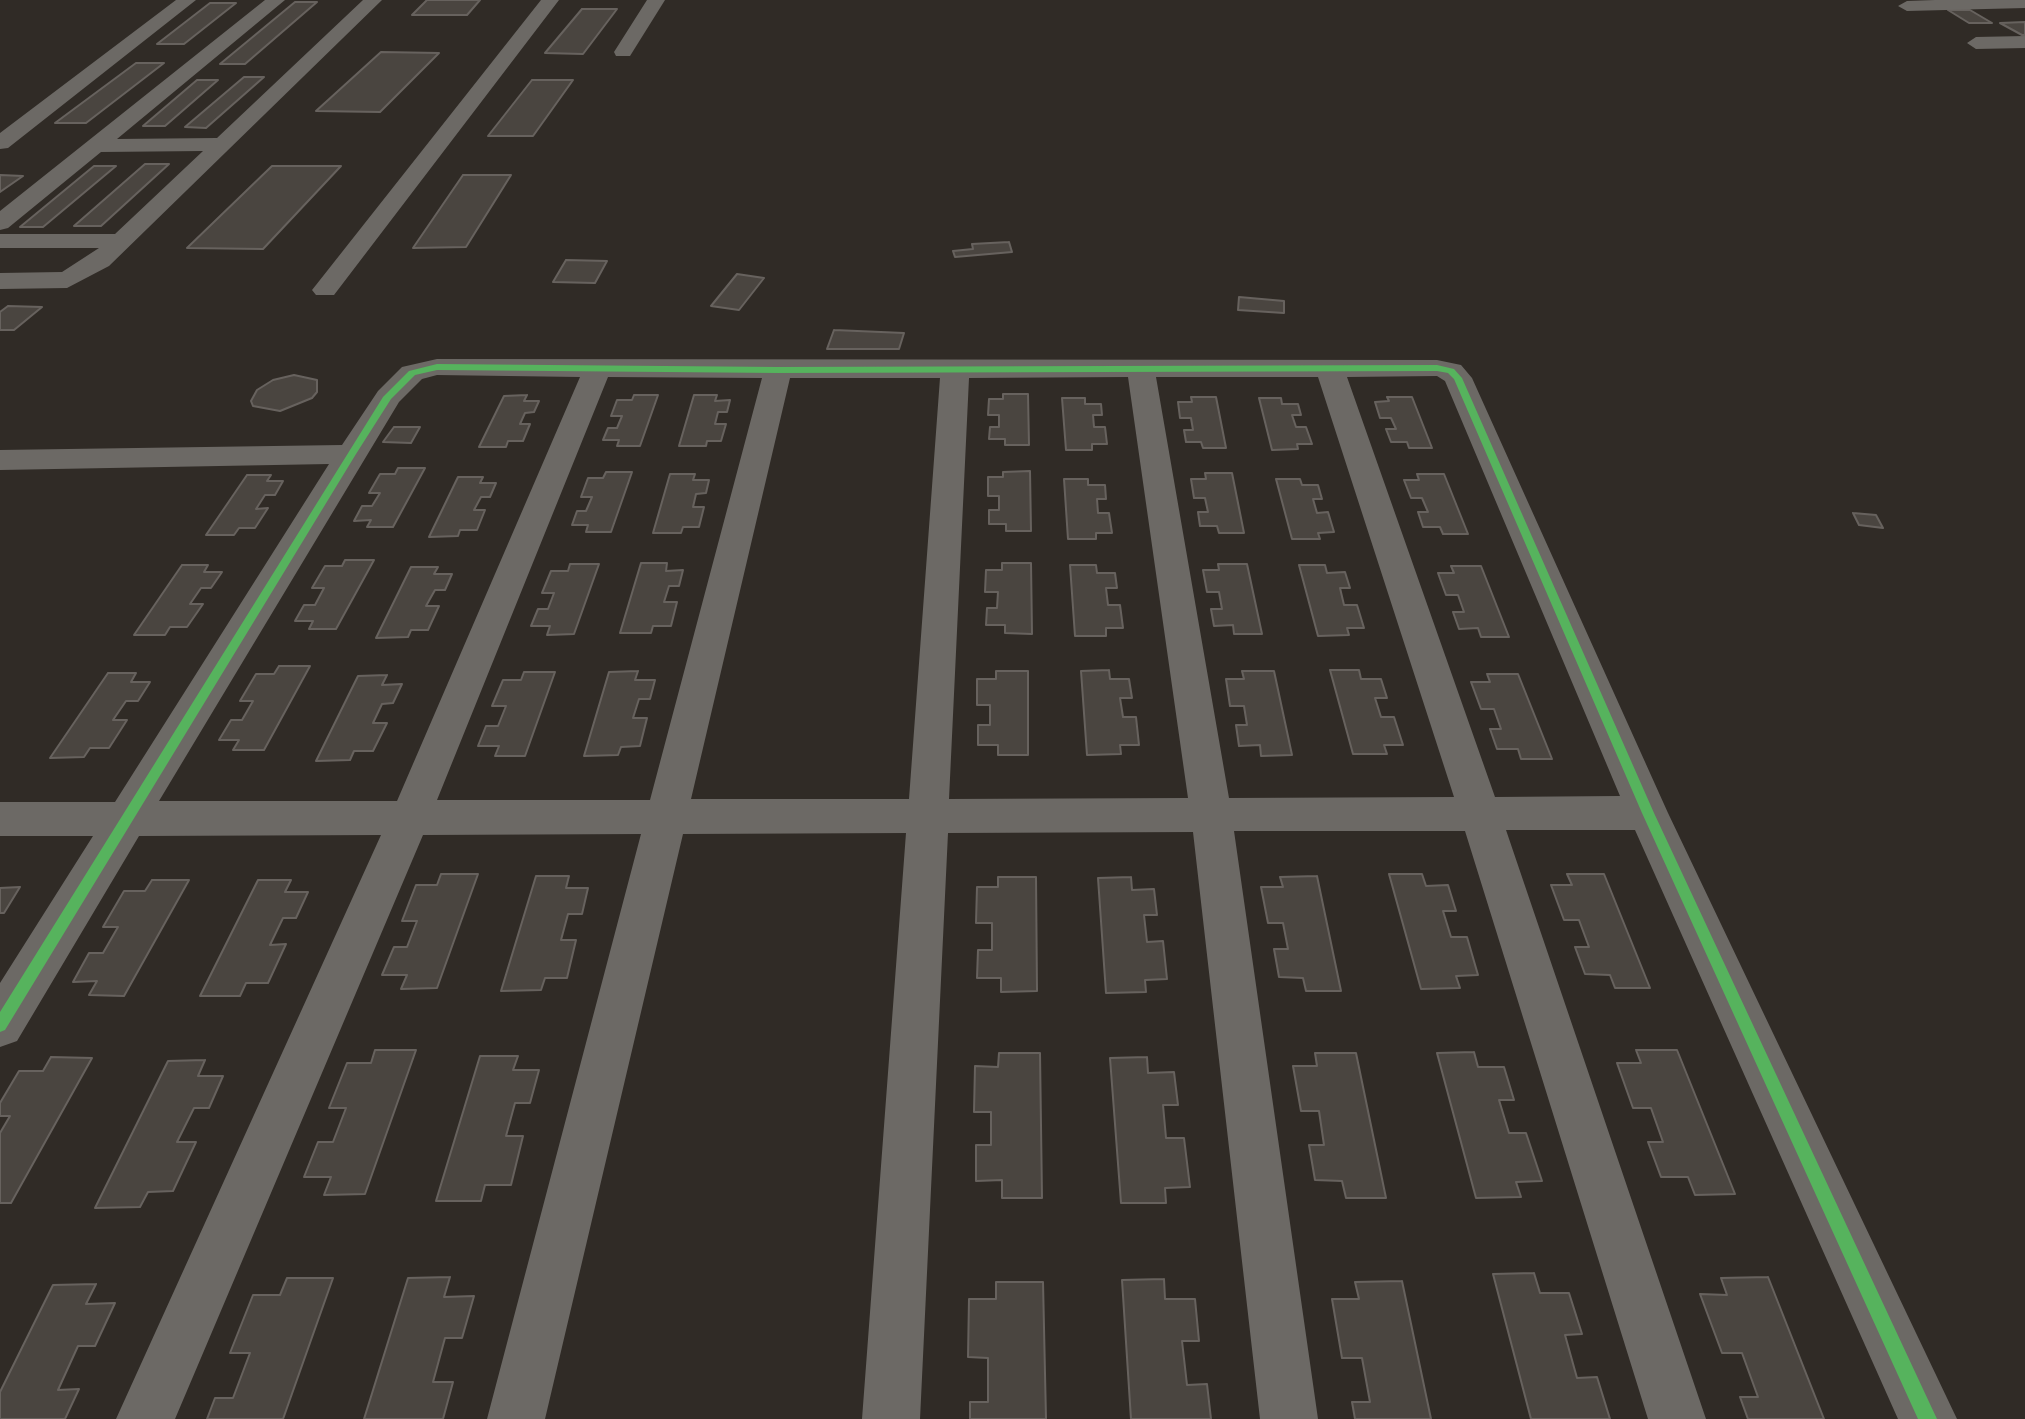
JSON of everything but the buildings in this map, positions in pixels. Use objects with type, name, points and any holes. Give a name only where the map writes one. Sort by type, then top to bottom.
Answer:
[{"type":"street","points":[[0,143],[187,0]]},
{"type":"street","points":[[0,223],[276,0]]},
{"type":"street","points":[[0,281],[67,280],[100,261],[373,0]]},
{"type":"street","points":[[325,290],[550,0]]},
{"type":"street","points":[[623,52],[656,0]]},
{"type":"street","points":[[1907,6],[2025,3]]},
{"type":"street","points":[[1976,43],[2025,42]]},
{"type":"street","points":[[96,146],[220,144]]},
{"type":"street","points":[[0,241],[122,241]]},
{"type":"street","points":[[0,1025],[130,819],[351,454],[388,397],[412,373],[437,367],[1141,371],[1437,368],[1451,371],[1458,378],[1648,813],[1928,1419]]},
{"type":"street","points":[[145,1419],[410,817],[598,368]]},
{"type":"street","points":[[1330,369],[1480,813],[1677,1419]]},
{"type":"street","points":[[516,1419],[778,370]]},
{"type":"street","points":[[891,1419],[955,370]]},
{"type":"street","points":[[1141,371],[1211,812],[1289,1419]]},
{"type":"street","points":[[0,460],[351,454]]},
{"type":"street","points":[[0,819],[664,818],[1211,812],[1648,813]]},
{"type":"cycle path","points":[[0,1025],[351,454],[388,397],[412,373],[437,367],[778,370],[1437,368],[1451,371],[1458,378],[1648,813],[1928,1419]]}]
